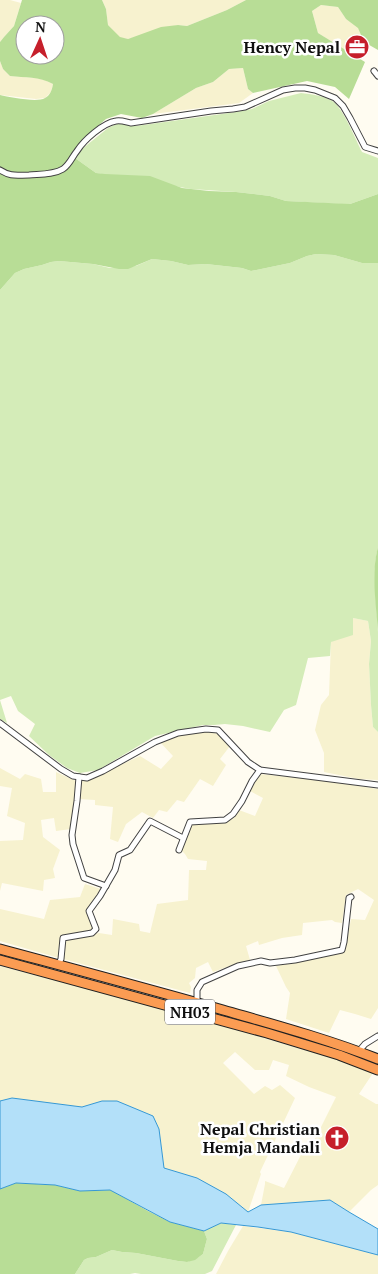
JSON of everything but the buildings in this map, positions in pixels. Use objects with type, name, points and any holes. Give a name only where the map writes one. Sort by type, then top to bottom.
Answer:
[{"type":"highway","points":[[0,949],[197,1002],[321,1038],[378,1059]]},
{"type":"highway","name":"NH03","points":[[0,960],[267,1033],[339,1054],[378,1070]]},
{"type":"street","points":[[0,170],[15,176],[51,173],[61,170],[88,138],[105,125],[114,121],[131,123],[211,110],[244,107],[283,90],[295,88],[315,90],[335,98],[343,106],[365,147],[378,151]]},
{"type":"street","points":[[0,723],[61,769],[78,777],[87,778],[103,771],[155,742],[178,734],[206,729],[218,730],[248,762],[260,770],[378,784]]},
{"type":"street","points":[[179,850],[190,822],[225,820],[233,814],[260,770]]},
{"type":"street","points":[[78,777],[72,835],[73,844],[84,878],[106,886]]},
{"type":"street","points":[[58,965],[61,959],[63,938],[92,933],[96,929],[90,911],[115,870],[119,855],[130,850],[150,821],[183,838]]},
{"type":"street","points":[[197,1002],[197,990],[202,982],[238,966],[261,961],[270,963],[295,960],[342,950],[349,898],[351,897]]},
{"type":"street","points":[[359,1051],[365,1044],[378,1036]]},
{"type":"shaded area","points":[[0,0],[21,3],[17,15],[15,15],[14,26],[0,42]]},
{"type":"shaded area","points":[[102,0],[246,0],[187,26],[178,25],[128,39],[120,38],[108,25],[106,9]]},
{"type":"shaded area","points":[[321,5],[338,7],[346,19],[358,27],[364,42],[358,38],[346,51],[318,33],[312,11]]},
{"type":"shaded area","points":[[0,61],[3,69],[10,76],[37,78],[53,84],[51,92],[45,98],[36,99],[0,95]]},
{"type":"shaded area","points":[[243,68],[248,89],[253,93],[239,103],[153,114],[196,88],[213,82],[229,69]]},
{"type":"shaded area","points":[[353,618],[368,621],[371,641],[369,664],[371,705],[373,727],[378,732],[378,780],[359,779],[324,772],[324,753],[315,730],[321,705],[329,695],[331,642]]},
{"type":"shaded area","points":[[208,731],[216,733],[230,746],[220,759],[226,765],[213,786],[200,779],[184,802],[177,800],[167,812],[159,810],[153,818],[142,812],[126,824],[118,842],[110,839],[113,807],[95,805],[95,800],[78,799],[80,780],[92,778],[140,756],[161,769],[173,756],[160,742],[185,734]]},
{"type":"shaded area","points":[[0,768],[20,779],[25,774],[41,779],[43,792],[56,792],[56,772],[76,781],[71,829],[56,831],[54,818],[41,820],[43,837],[60,850],[53,869],[55,878],[44,880],[43,891],[2,883],[0,891],[0,841],[23,840],[25,823],[7,816],[12,788],[0,786]]},
{"type":"shaded area","points":[[259,774],[327,781],[378,789],[378,1008],[371,1019],[340,1010],[329,1033],[286,1019],[290,993],[276,966],[339,954],[345,950],[351,919],[365,920],[374,900],[358,889],[346,895],[342,923],[332,920],[303,923],[302,935],[282,938],[259,945],[258,941],[246,946],[250,960],[213,972],[208,962],[196,968],[195,978],[189,983],[191,987],[190,993],[63,959],[67,939],[99,933],[112,935],[113,919],[139,924],[140,931],[150,933],[157,904],[188,900],[189,870],[206,870],[207,861],[188,859],[180,849],[191,825],[223,822],[234,818],[239,810],[255,816],[263,798],[250,791]]},
{"type":"shaded area","points":[[85,884],[101,889],[89,910],[94,928],[91,932],[65,935],[62,938],[59,958],[0,941],[0,909],[44,919],[50,900],[80,897]]},
{"type":"shaded area","points":[[0,966],[198,1018],[304,1050],[332,1055],[373,1073],[359,1094],[378,1104],[378,1185],[349,1212],[330,1200],[261,1205],[265,1181],[284,1188],[304,1149],[311,1147],[336,1097],[286,1076],[289,1065],[273,1060],[269,1070],[255,1070],[235,1052],[223,1063],[254,1094],[265,1086],[272,1090],[280,1085],[295,1098],[260,1172],[261,1174],[248,1212],[226,1194],[197,1178],[164,1168],[159,1129],[153,1116],[117,1101],[102,1101],[82,1107],[12,1098],[0,1101]]},
{"type":"shaded area","points":[[243,1226],[291,1232],[378,1255],[378,1274],[216,1274]]},
{"type":"green space","points":[[22,0],[102,0],[106,9],[108,25],[120,37],[128,39],[161,27],[187,26],[246,0],[378,0],[378,50],[364,42],[358,28],[346,19],[338,7],[321,5],[312,11],[318,33],[365,62],[349,99],[335,87],[307,81],[253,93],[248,89],[243,68],[229,69],[213,82],[196,88],[153,114],[142,118],[121,114],[106,119],[85,137],[77,147],[75,158],[96,173],[150,176],[182,188],[270,196],[286,201],[350,204],[378,194],[378,263],[362,263],[334,255],[316,254],[290,263],[251,271],[242,268],[206,264],[188,265],[152,259],[128,269],[59,261],[15,273],[0,290],[0,95],[23,99],[41,99],[49,95],[53,84],[37,78],[10,76],[3,69],[0,61],[0,42],[15,23],[15,65],[65,65],[65,15],[17,15]]},
{"type":"green space","points":[[301,93],[323,97],[335,103],[346,119],[362,152],[378,158],[378,194],[350,204],[286,201],[270,196],[191,189],[96,173],[75,158],[77,153],[108,128],[119,123],[136,126],[236,112],[252,109],[269,101]]},
{"type":"green space","points":[[316,254],[334,255],[362,263],[378,263],[378,547],[375,578],[378,632],[378,732],[373,727],[371,705],[369,664],[371,641],[368,621],[353,618],[353,635],[331,642],[330,656],[308,658],[296,705],[284,710],[270,732],[225,724],[203,725],[155,736],[98,770],[80,773],[67,768],[49,755],[29,736],[35,724],[18,711],[11,696],[0,700],[0,290],[15,273],[59,261],[93,264],[110,268],[136,266],[152,259],[188,265],[206,264],[242,268],[251,271],[290,263]]},
{"type":"green space","points":[[378,547],[378,630],[374,577]]},
{"type":"green space","points":[[0,700],[7,723],[0,719]]},
{"type":"green space","points":[[16,1183],[55,1185],[80,1191],[110,1190],[170,1222],[204,1231],[207,1239],[203,1254],[195,1260],[187,1262],[112,1250],[84,1260],[75,1274],[0,1274],[0,1189]]},
{"type":"green space","points":[[221,1223],[236,1225],[212,1271],[205,1274],[75,1274],[84,1260],[112,1250],[187,1262],[203,1254],[207,1239],[204,1231]]},
{"type":"water","points":[[12,1098],[82,1107],[102,1101],[117,1101],[153,1116],[159,1129],[164,1168],[197,1178],[226,1194],[248,1212],[261,1205],[330,1200],[378,1229],[378,1255],[291,1232],[258,1227],[221,1223],[204,1231],[170,1222],[110,1190],[80,1191],[55,1185],[16,1183],[0,1189],[0,1101]]},
{"type":"place","name":"Hency Nepal","points":[[357,47]]},
{"type":"place","name":"Nepal Christian Hemja Mandali","points":[[337,1138]]}]
